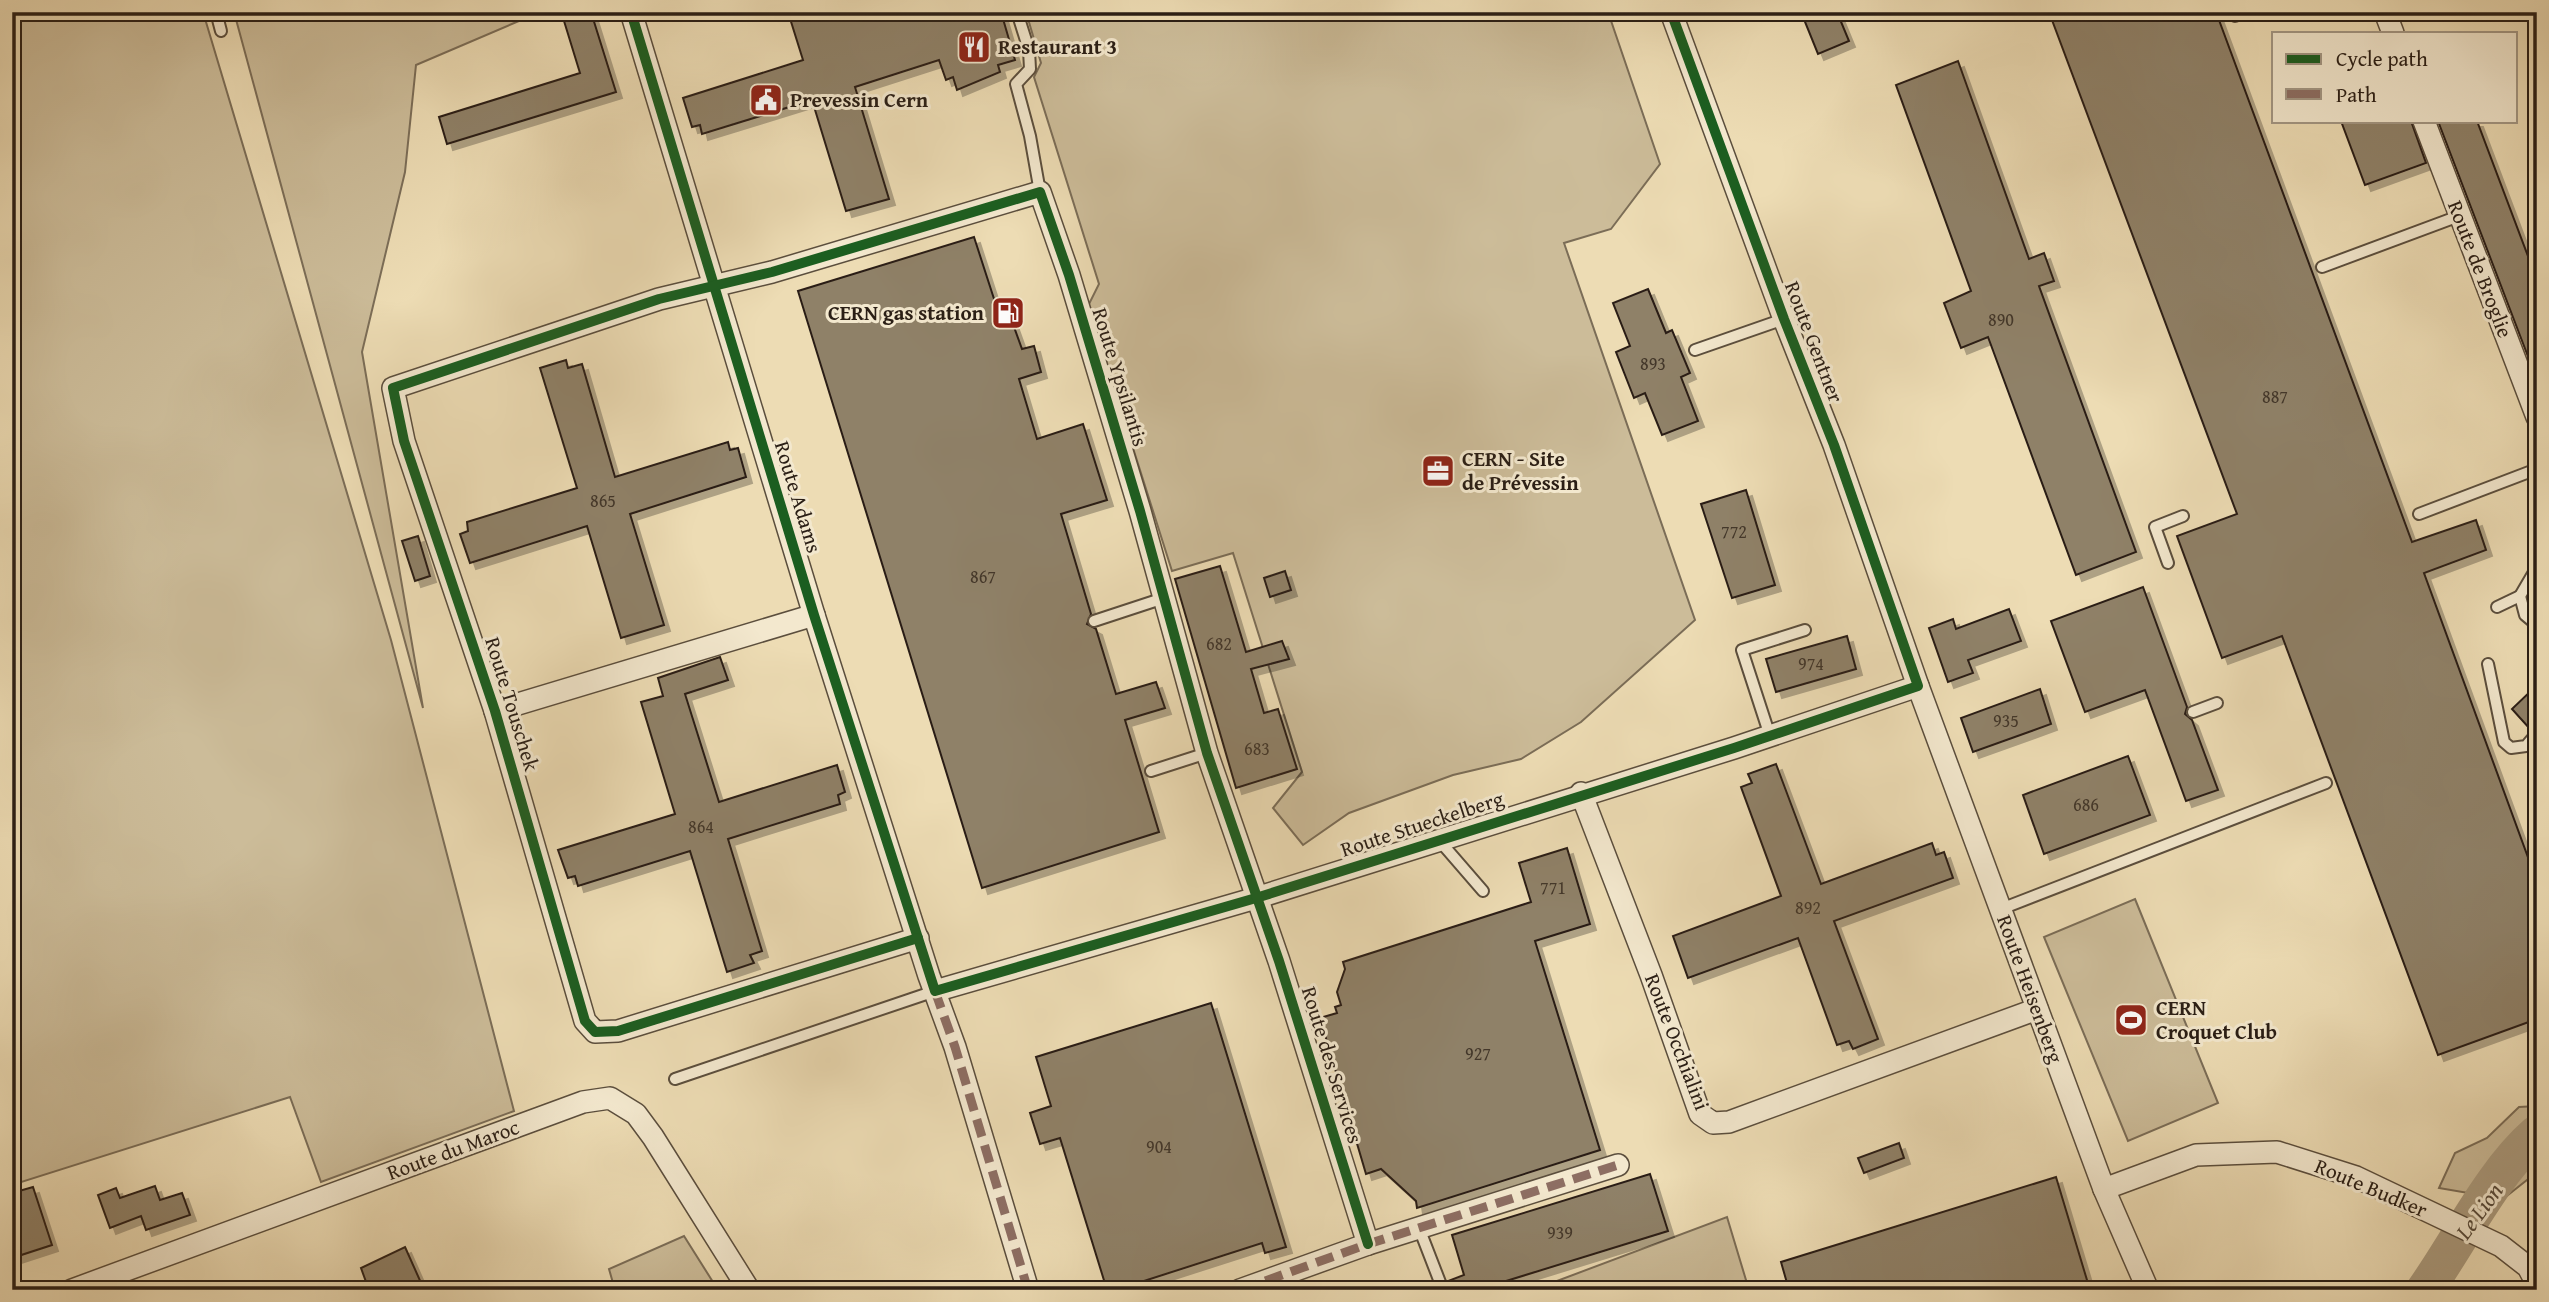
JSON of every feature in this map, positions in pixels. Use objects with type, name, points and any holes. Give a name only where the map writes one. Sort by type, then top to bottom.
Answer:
[{"type":"street","name":"Route Adams","points":[[631,12],[814,615],[935,991]]},
{"type":"street","name":"Route Gentner","points":[[1671,12],[1783,319],[1834,444],[1918,686]]},
{"type":"street","points":[[2385,12],[2393,32]]},
{"type":"street","name":"Route de Broglie","points":[[2424,122],[2537,417]]},
{"type":"street","points":[[715,285],[772,272],[1040,192]]},
{"type":"street","name":"Route Ypsilantis","points":[[1040,192],[1069,275],[1207,753],[1256,898]]},
{"type":"street","name":"Route Touschek","points":[[715,285],[659,299],[393,388],[404,441],[495,712],[585,1021],[595,1032],[618,1031],[918,937]]},
{"type":"street","points":[[495,712],[814,615]]},
{"type":"street","name":"Route Stueckelberg","points":[[935,991],[1256,898],[1581,793],[1770,736],[1918,686]]},
{"type":"street","name":"Route Heisenberg","points":[[1918,686],[2104,1189],[2148,1290]]},
{"type":"street","name":"Route Occhialini","points":[[1581,793],[1651,975],[1700,1114],[1713,1123],[1728,1122],[1817,1091],[2037,1009]]},
{"type":"street","name":"Route des Services","points":[[1256,898],[1279,961],[1368,1244]]},
{"type":"street","points":[[935,991],[956,1047],[1028,1290]]},
{"type":"street","name":"Route du Maroc","points":[[72,1290],[583,1102],[610,1098],[636,1114],[653,1137],[749,1290]]},
{"type":"street","name":"Route Budker","points":[[2104,1189],[2196,1155],[2277,1152],[2356,1177],[2501,1247],[2528,1267],[2537,1284]]},
{"type":"street","points":[[1240,1290],[1368,1244],[1618,1165]]},
{"type":"lane","points":[[216,12],[221,31]]},
{"type":"lane","points":[[1017,12],[1029,50],[1030,68],[1016,84],[1030,136],[1040,192]]},
{"type":"lane","points":[[2322,267],[2459,216]]},
{"type":"lane","points":[[1695,350],[1783,319]]},
{"type":"lane","points":[[2419,514],[2537,469]]},
{"type":"lane","points":[[2168,563],[2155,527],[2183,516]]},
{"type":"lane","points":[[2497,607],[2520,596],[2537,567]]},
{"type":"lane","points":[[2520,596],[2525,615],[2537,625]]},
{"type":"lane","points":[[1094,621],[1164,598]]},
{"type":"lane","points":[[1770,736],[1742,650],[1805,630]]},
{"type":"lane","points":[[2488,664],[2504,743],[2511,748],[2526,746],[2537,733]]},
{"type":"lane","points":[[2193,712],[2217,703]]},
{"type":"lane","points":[[1151,771],[1207,753]]},
{"type":"lane","points":[[2001,909],[2326,783]]},
{"type":"lane","points":[[1438,839],[1483,891]]},
{"type":"lane","points":[[675,1079],[935,991]]},
{"type":"lane","points":[[1419,1228],[1443,1290]]},
{"type":"shaded area","points":[[12,12],[203,12],[391,640],[514,1111],[321,1182],[290,1097],[12,1185]]},
{"type":"shaded area","points":[[234,12],[540,12],[416,65],[405,172],[362,352],[423,708]]},
{"type":"shaded area","points":[[1026,12],[1608,12],[1660,164],[1611,229],[1564,243],[1695,620],[1581,722],[1521,759],[1453,775],[1349,813],[1303,845],[1273,808],[1302,772],[1233,553],[1172,571],[1088,306],[1099,284],[1034,77],[1041,63]]},
{"type":"shaded area","name":"CERN Croquet Club","points":[[2135,899],[2218,1103],[2128,1141],[2044,937]]},
{"type":"shaded area","points":[[2537,1106],[2537,1172],[2503,1199],[2439,1188],[2455,1153],[2487,1138],[2519,1107]]},
{"type":"shaded area","points":[[1727,1217],[1749,1290],[1533,1290]]},
{"type":"shaded area","points":[[684,1236],[718,1290],[615,1290],[609,1269]]},
{"type":"building","points":[[591,12],[616,92],[447,144],[439,117],[580,73],[564,21]]},
{"type":"building","points":[[788,12],[1001,12],[1015,60],[998,65],[1000,72],[957,90],[953,77],[946,80],[939,60],[855,87],[889,199],[846,211],[812,100],[702,134],[700,125],[692,127],[683,98],[803,60]]},
{"type":"building","points":[[1801,12],[1837,12],[1849,41],[1818,54]]},
{"type":"building","points":[[2049,12],[2216,12],[2412,542],[2476,520],[2486,550],[2424,573],[2537,882],[2537,1019],[2438,1055],[2282,636],[2222,658],[2177,536],[2237,514]]},
{"type":"building","points":[[1958,61],[2029,259],[2044,253],[2054,281],[2039,286],[2136,552],[2076,575],[1988,337],[1961,348],[1944,303],[1971,291],[1896,85]]},
{"type":"building","points":[[2341,122],[2411,122],[2426,163],[2365,185]]},
{"type":"building","points":[[2438,122],[2477,122],[2537,280],[2537,380]]},
{"type":"building","points":[[974,237],[996,305],[1005,302],[1022,349],[1034,346],[1041,372],[1019,379],[1037,439],[1083,424],[1107,500],[1061,514],[1091,614],[1087,624],[1096,629],[1116,694],[1156,682],[1165,708],[1125,720],[1159,832],[982,888],[798,291]]},
{"type":"building","points":[[1648,289],[1666,333],[1672,330],[1690,373],[1681,377],[1698,421],[1662,435],[1645,393],[1634,398],[1616,352],[1630,346],[1613,303]]},
{"type":"building","points":[[566,360],[568,368],[582,364],[615,477],[728,442],[730,450],[738,448],[746,477],[630,514],[664,625],[621,638],[587,526],[470,563],[460,534],[468,531],[467,522],[577,488],[540,368]]},
{"type":"building","points":[[1746,490],[1775,585],[1732,598],[1701,504]]},
{"type":"building","points":[[418,536],[430,576],[415,581],[402,541]]},
{"type":"building","points":[[1220,566],[1246,652],[1282,641],[1289,659],[1251,669],[1264,713],[1278,709],[1297,769],[1236,788],[1175,579]]},
{"type":"building","points":[[1285,571],[1291,590],[1270,597],[1264,578]]},
{"type":"building","points":[[2143,587],[2187,707],[2185,714],[2192,720],[2218,790],[2186,801],[2145,690],[2085,712],[2051,621]]},
{"type":"building","points":[[2009,609],[2021,641],[1968,660],[1973,673],[1948,682],[1929,628],[1953,619],[1956,629]]},
{"type":"building","points":[[1847,636],[1856,669],[1776,692],[1766,659]]},
{"type":"building","points":[[720,657],[728,680],[685,694],[719,802],[837,765],[845,792],[838,795],[840,804],[728,839],[762,951],[750,955],[754,963],[727,972],[690,851],[578,886],[575,876],[568,878],[558,850],[675,814],[641,702],[663,696],[658,678]]},
{"type":"building","points":[[2537,685],[2537,725],[2530,729],[2512,709]]},
{"type":"building","points":[[2040,689],[2051,724],[1973,752],[1961,718]]},
{"type":"building","points":[[2128,756],[2150,815],[2044,854],[2023,795]]},
{"type":"building","points":[[1776,764],[1821,884],[1932,843],[1936,855],[1944,852],[1953,878],[1834,921],[1878,1039],[1853,1049],[1849,1041],[1837,1045],[1798,938],[1688,978],[1673,936],[1781,896],[1741,787],[1752,783],[1748,774]]},
{"type":"building","points":[[1567,848],[1590,924],[1535,941],[1600,1150],[1417,1208],[1416,1201],[1381,1169],[1366,1174],[1320,1018],[1337,1013],[1335,1007],[1341,1005],[1337,992],[1345,969],[1343,962],[1531,902],[1519,863]]},
{"type":"building","points":[[1211,1003],[1286,1247],[1265,1253],[1262,1243],[1116,1290],[1107,1290],[1060,1138],[1040,1144],[1030,1113],[1051,1106],[1036,1057]]},
{"type":"building","points":[[1899,1143],[1904,1158],[1864,1173],[1858,1158]]},
{"type":"building","points":[[1650,1174],[1668,1231],[1477,1290],[1451,1290],[1448,1281],[1464,1275],[1452,1235]]},
{"type":"building","points":[[2056,1177],[2090,1290],[1789,1290],[1781,1262]]},
{"type":"building","points":[[155,1186],[160,1200],[182,1193],[190,1215],[146,1230],[141,1216],[110,1228],[98,1195],[116,1188],[120,1198]]},
{"type":"building","points":[[33,1187],[52,1245],[12,1258],[12,1230],[20,1228],[12,1204],[12,1193]]},
{"type":"building","points":[[405,1247],[422,1285],[412,1290],[369,1290],[361,1268]]},
{"type":"waterway","name":"Le Lion","points":[[2425,1290],[2491,1187],[2537,1134]]},
{"type":"marked path","points":[[935,991],[955,1047],[1028,1290]]},
{"type":"marked path","points":[[1240,1290],[1368,1244],[1618,1165]]},
{"type":"cycle path","points":[[631,12],[814,615],[935,991],[1256,898],[1734,748],[1918,686],[1834,445],[1784,319],[1671,12]]},
{"type":"cycle path","points":[[918,938],[618,1031],[595,1032],[585,1021],[495,711],[404,441],[393,388],[659,299],[772,272],[1040,192],[1069,275],[1140,511],[1207,753],[1279,961],[1368,1244]]},
{"type":"place","name":"Restaurant 3","points":[[974,47]]},
{"type":"place","name":"Prevessin Cern","points":[[766,100]]},
{"type":"place","name":"CERN gas station","points":[[1008,313]]},
{"type":"place","name":"CERN - Site de Prévessin","points":[[1438,471]]},
{"type":"place","name":"CERN Croquet Club","points":[[2131,1020]]}]
